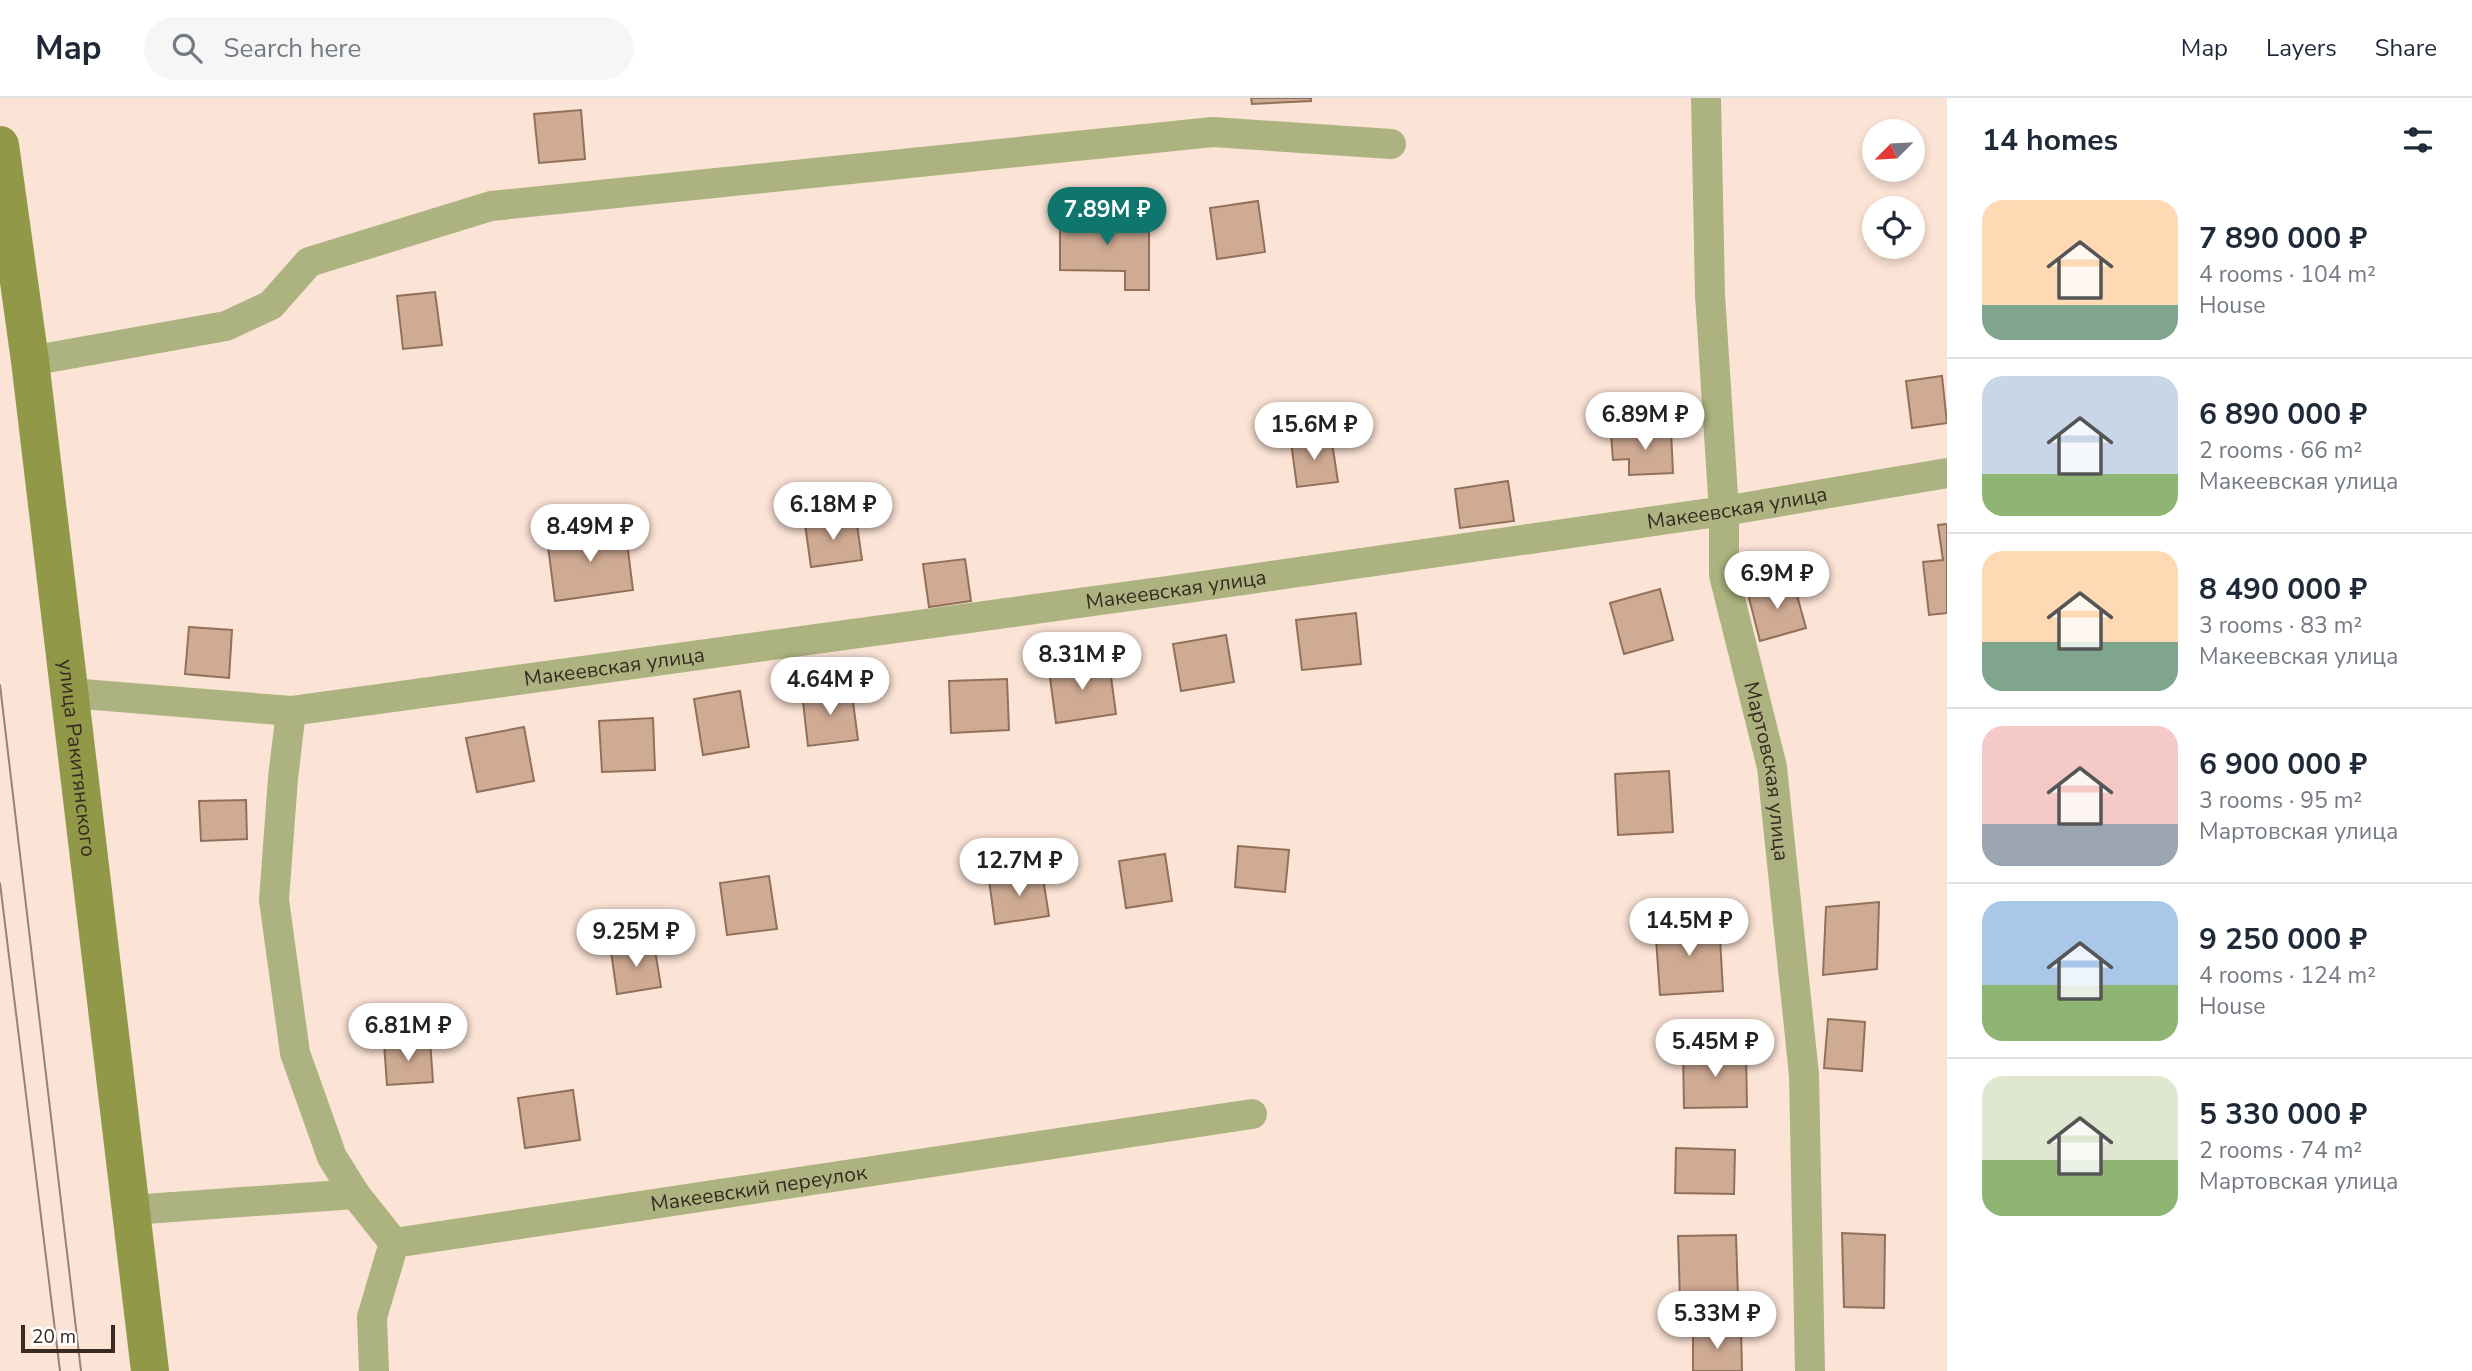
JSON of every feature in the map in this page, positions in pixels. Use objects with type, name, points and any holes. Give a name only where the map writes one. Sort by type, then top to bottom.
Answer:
[{"type":"main road","name":"улица Ракитянского","points":[[0,145],[30,361],[149,1371]]},
{"type":"street","name":"Мартовская улица","points":[[1706,98],[1710,295],[1724,511],[1724,575],[1772,766],[1804,1075],[1810,1371]]},
{"type":"street","points":[[30,361],[226,326],[271,305],[309,262],[491,206],[1213,132],[1391,145]]},
{"type":"street","name":"Макеевская улица","points":[[70,693],[291,711],[1174,590],[1724,511],[1947,473]]},
{"type":"street","points":[[291,711],[274,900],[295,1053],[332,1157],[355,1194],[394,1243],[372,1317],[374,1371]]},
{"type":"street","name":"Макеевский переулок","points":[[394,1243],[1252,1114]]},
{"type":"street","points":[[131,1210],[355,1194]]},
{"type":"building","points":[[1251,98],[1311,98],[1311,101],[1252,104]]},
{"type":"building","points":[[581,110],[585,159],[539,163],[534,114]]},
{"type":"building","points":[[1258,201],[1265,252],[1217,259],[1210,208]]},
{"type":"building","points":[[1060,217],[1149,218],[1149,290],[1125,290],[1125,271],[1060,270]]},
{"type":"building","points":[[435,292],[442,345],[403,349],[397,296]]},
{"type":"building","points":[[1942,376],[1947,423],[1912,428],[1906,381]]},
{"type":"building","points":[[1671,431],[1673,473],[1629,475],[1629,459],[1613,460],[1611,434]]},
{"type":"building","points":[[1331,436],[1338,482],[1297,487],[1291,442]]},
{"type":"building","points":[[1508,481],[1514,521],[1460,528],[1455,489]]},
{"type":"building","points":[[856,517],[862,560],[811,567],[805,524]]},
{"type":"building","points":[[1947,524],[1947,613],[1929,615],[1923,562],[1943,560],[1938,525]]},
{"type":"building","points":[[625,527],[633,590],[555,601],[547,538]]},
{"type":"building","points":[[965,559],[971,601],[929,607],[923,564]]},
{"type":"building","points":[[1793,581],[1806,628],[1760,641],[1748,594]]},
{"type":"building","points":[[1660,589],[1673,640],[1624,654],[1610,603]]},
{"type":"building","points":[[1356,613],[1361,664],[1302,670],[1296,620]]},
{"type":"building","points":[[189,627],[232,630],[229,678],[185,674]]},
{"type":"building","points":[[1226,635],[1234,682],[1181,691],[1173,644]]},
{"type":"building","points":[[1109,662],[1116,714],[1056,723],[1049,670]]},
{"type":"building","points":[[1007,679],[1009,730],[951,733],[949,681]]},
{"type":"building","points":[[851,687],[858,740],[808,746],[802,693]]},
{"type":"building","points":[[740,691],[749,747],[703,755],[694,699]]},
{"type":"building","points":[[653,718],[655,770],[602,772],[599,721]]},
{"type":"building","points":[[524,727],[534,781],[477,792],[466,738]]},
{"type":"building","points":[[1669,771],[1673,832],[1618,835],[1615,774]]},
{"type":"building","points":[[246,800],[247,839],[201,841],[199,801]]},
{"type":"building","points":[[1238,846],[1289,850],[1285,892],[1235,887]]},
{"type":"building","points":[[1165,854],[1172,901],[1126,908],[1119,861]]},
{"type":"building","points":[[1042,872],[1049,916],[995,924],[989,880]]},
{"type":"building","points":[[769,876],[777,929],[727,935],[720,883]]},
{"type":"building","points":[[1879,902],[1877,969],[1823,975],[1826,907]]},
{"type":"building","points":[[1719,921],[1723,991],[1660,995],[1655,925]]},
{"type":"building","points":[[654,944],[661,987],[617,994],[611,951]]},
{"type":"building","points":[[1828,1019],[1865,1022],[1862,1071],[1824,1068]]},
{"type":"building","points":[[430,1040],[433,1082],[387,1085],[384,1043]]},
{"type":"building","points":[[1746,1050],[1747,1107],[1684,1108],[1683,1051]]},
{"type":"building","points":[[573,1090],[580,1140],[525,1148],[518,1098]]},
{"type":"building","points":[[1676,1148],[1735,1150],[1734,1194],[1675,1193]]},
{"type":"building","points":[[1842,1233],[1885,1235],[1884,1308],[1844,1307]]},
{"type":"building","points":[[1736,1235],[1738,1298],[1680,1299],[1678,1236]]},
{"type":"building","points":[[1741,1330],[1742,1371],[1693,1371],[1693,1331]]},
{"type":"tram line","points":[[0,685],[81,1371]]},
{"type":"tram line","points":[[0,883],[60,1371]]}]
